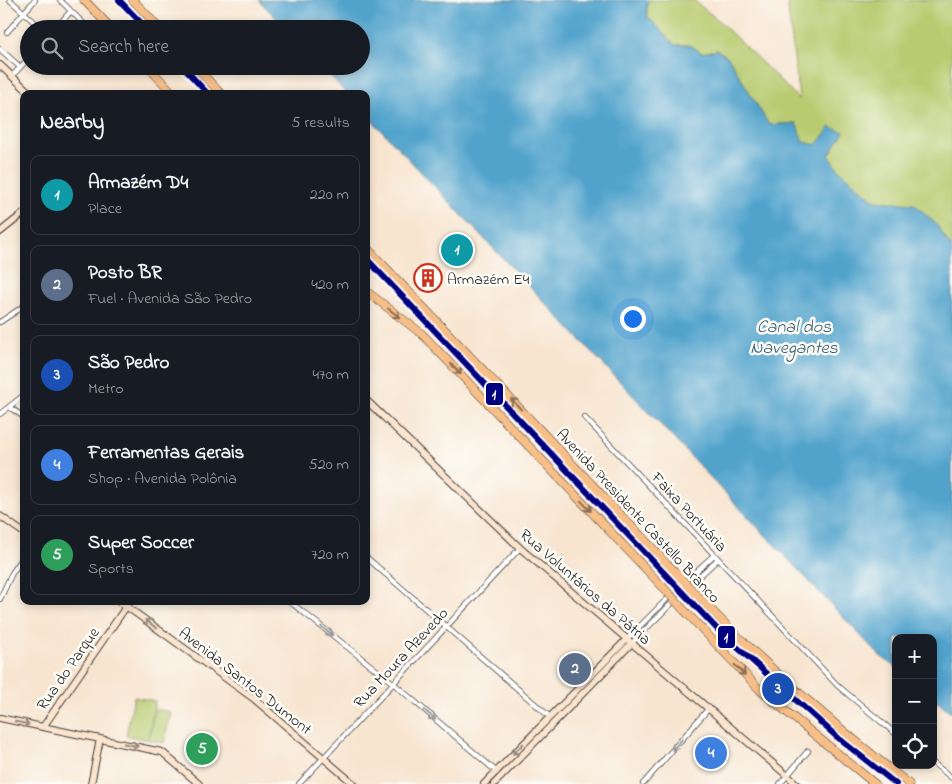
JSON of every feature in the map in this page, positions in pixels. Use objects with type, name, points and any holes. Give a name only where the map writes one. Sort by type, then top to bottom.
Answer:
[{"type":"main road","points":[[84,0],[103,20]]},
{"type":"main road","points":[[132,0],[151,20]]},
{"type":"main road","points":[[156,75],[170,90]]},
{"type":"main road","points":[[203,75],[217,90]]},
{"type":"main road","name":"Avenida Presidente Castello Branco","points":[[370,251],[697,595],[792,689],[842,732],[909,784]]},
{"type":"main road","name":"Avenida Presidente Castello Branco","points":[[370,294],[422,334],[761,691],[875,784]]},
{"type":"street","points":[[10,0],[32,20]]},
{"type":"street","points":[[7,32],[35,0]]},
{"type":"street","points":[[60,0],[80,20]]},
{"type":"street","points":[[63,20],[71,11]]},
{"type":"street","points":[[0,50],[20,68],[12,76]]},
{"type":"street","points":[[0,65],[27,90]]},
{"type":"street","points":[[0,232],[20,216]]},
{"type":"street","points":[[0,322],[20,309]]},
{"type":"street","points":[[0,414],[20,398]]},
{"type":"street","name":"Rua Voluntários da Pátria","points":[[370,404],[520,548],[798,784]]},
{"type":"street","points":[[8,407],[20,415]]},
{"type":"street","name":"Faixa Portuária","points":[[584,416],[838,686],[892,731]]},
{"type":"street","points":[[0,516],[20,530]]},
{"type":"street","name":"Rua Moura Azevedo","points":[[298,784],[520,548]]},
{"type":"street","points":[[690,577],[714,554]]},
{"type":"street","points":[[694,582],[718,559]]},
{"type":"street","points":[[370,560],[550,718]]},
{"type":"street","points":[[0,599],[12,573],[20,562]]},
{"type":"street","points":[[484,784],[499,774],[629,642],[668,598]]},
{"type":"street","points":[[494,784],[499,774],[550,718],[672,603]]},
{"type":"street","name":"Rua do Parque","points":[[43,726],[127,605]]},
{"type":"street","name":"Avenida Santos Dumont","points":[[129,605],[253,698],[354,784]]},
{"type":"street","points":[[294,605],[393,683],[499,774]]},
{"type":"street","points":[[643,784],[709,708]]},
{"type":"street","points":[[0,718],[162,752],[199,784]]},
{"type":"street","points":[[91,784],[100,739]]},
{"type":"street","points":[[780,784],[808,751]]},
{"type":"street","points":[[937,767],[952,778]]},
{"type":"green space","points":[[650,0],[693,0],[718,20],[799,99],[787,0],[952,0],[952,249],[936,224],[914,204],[875,201],[838,169],[829,155],[844,131],[817,145],[803,142],[796,123],[769,125],[728,57],[717,50],[702,53],[689,45],[675,45],[647,16],[647,2]]},
{"type":"green space","points":[[134,697],[155,701],[148,740],[126,735]]},
{"type":"green space","points":[[155,709],[171,712],[164,743],[149,740]]},
{"type":"water","name":"Canal dos Navegantes","points":[[259,0],[650,0],[647,3],[647,16],[675,45],[689,45],[702,53],[717,50],[728,57],[769,125],[796,123],[803,142],[817,145],[830,127],[844,132],[829,155],[838,169],[875,201],[914,204],[936,224],[952,249],[952,713],[937,701],[937,634],[892,634],[892,665],[878,654],[370,118],[370,90],[343,90],[329,75],[370,75],[370,20],[278,20]]},
{"type":"tunnel","points":[[669,597],[690,577]]},
{"type":"tunnel","points":[[675,600],[694,581]]},
{"type":"transit line","name":"1","points":[[119,0],[138,20]]},
{"type":"transit line","name":"1","points":[[190,75],[204,90]]},
{"type":"transit line","name":"1","points":[[370,262],[718,630],[837,737],[896,784]]},
{"type":"place","name":"Armazém D4","points":[[457,250]]},
{"type":"place","name":"Armazém E4","points":[[428,278]]},
{"type":"place","name":"Posto BR","points":[[575,669]]},
{"type":"place","name":"São Pedro","points":[[778,689]]},
{"type":"place","name":"Super Soccer","points":[[202,749]]},
{"type":"place","name":"Ferramentas Gerais","points":[[711,753]]}]
